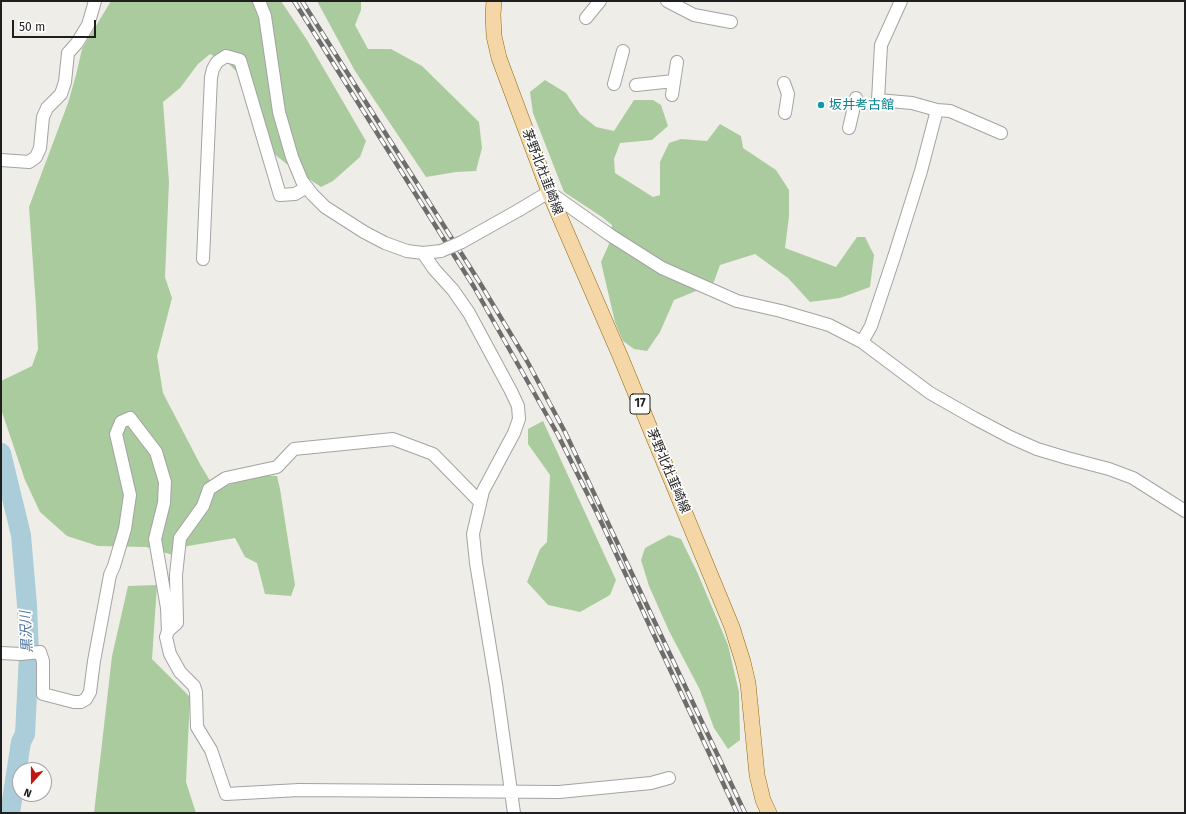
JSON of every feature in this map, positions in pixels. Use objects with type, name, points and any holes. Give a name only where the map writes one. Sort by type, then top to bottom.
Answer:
[{"type":"main road","name":"茅野北杜韮崎線","points":[[494,1],[494,36],[499,58],[549,192],[618,351],[732,627],[748,683],[756,775],[763,800],[769,813]]},
{"type":"street","points":[[1,160],[29,162],[36,157],[40,148],[43,117],[47,108],[61,94],[65,82],[68,53],[77,43],[88,25],[95,1]]},
{"type":"street","points":[[259,1],[265,16],[279,112],[292,157],[302,181],[325,207],[364,232],[385,243],[407,251],[422,253],[441,251],[462,242],[549,192],[610,235],[662,268],[737,301],[781,311],[829,325],[862,342],[930,393],[1010,437],[1037,449],[1109,469],[1133,478],[1185,511]]},
{"type":"street","points":[[586,18],[600,1]]},
{"type":"street","points":[[667,1],[694,15],[731,22]]},
{"type":"street","points":[[901,1],[881,46],[878,100],[912,103],[950,112],[1001,132]]},
{"type":"street","points":[[614,84],[623,51]]},
{"type":"street","points":[[203,259],[211,77],[217,62],[226,56],[240,60],[280,195],[295,194],[307,187]]},
{"type":"street","points":[[672,95],[677,62]]},
{"type":"street","points":[[636,85],[674,81]]},
{"type":"street","points":[[784,84],[788,94],[785,113]]},
{"type":"street","points":[[849,128],[856,98]]},
{"type":"street","points":[[862,342],[871,326],[895,254],[921,171],[937,110]]},
{"type":"street","points":[[422,253],[453,290],[469,313],[512,391],[518,406],[519,419],[514,433],[483,491],[473,534],[475,556],[496,684],[514,813]]},
{"type":"street","points":[[1,653],[21,654],[40,652],[42,660],[43,694],[74,702],[81,702],[90,692],[94,661],[110,575],[125,529],[130,495],[116,434],[121,422],[130,418],[156,452],[165,482],[164,503],[155,538],[167,608],[168,631],[166,637],[170,654],[180,672],[194,686],[196,692],[196,727],[211,750],[226,794],[299,790],[559,792],[602,789],[651,783],[669,778]]},
{"type":"street","points":[[168,631],[177,623],[176,575],[180,538],[203,506],[209,489],[226,478],[278,467],[294,449],[393,439],[434,454],[480,502]]},
{"type":"green space","points":[[111,1],[281,1],[307,40],[366,141],[360,157],[333,181],[321,187],[288,165],[263,145],[238,73],[229,64],[210,54],[198,64],[180,88],[163,102],[169,182],[165,277],[172,298],[157,356],[163,393],[212,484],[222,488],[250,475],[277,476],[295,585],[291,596],[265,594],[257,563],[245,557],[235,538],[182,547],[176,556],[146,547],[98,546],[67,536],[40,512],[25,480],[1,409],[1,381],[32,366],[38,349],[29,207],[68,103],[82,49]]},
{"type":"green space","points":[[317,1],[361,1],[361,10],[355,25],[368,49],[391,49],[422,66],[479,122],[482,148],[476,171],[456,172],[426,177],[355,71]]},
{"type":"green space","points":[[545,80],[566,93],[580,114],[596,127],[614,131],[634,100],[653,100],[661,105],[668,126],[652,140],[620,143],[614,159],[615,173],[653,197],[660,195],[660,162],[669,143],[681,139],[707,141],[720,124],[741,136],[743,148],[776,170],[789,190],[789,216],[785,248],[836,267],[857,237],[865,237],[874,255],[870,287],[840,298],[810,302],[788,278],[755,254],[720,265],[713,284],[674,300],[660,332],[647,351],[634,349],[623,341],[615,322],[601,262],[609,244],[612,225],[564,192],[533,113],[530,92]]},
{"type":"green space","points":[[543,421],[616,580],[610,595],[580,612],[548,605],[527,582],[540,549],[547,542],[550,475],[528,444],[528,429]]},
{"type":"green space","points":[[669,535],[681,539],[698,574],[728,645],[739,692],[740,740],[728,749],[714,728],[700,690],[669,631],[649,586],[641,560],[645,548]]},
{"type":"green space","points":[[157,585],[152,659],[190,697],[186,782],[196,813],[94,813],[112,656],[128,586]]},
{"type":"waterway","name":"黒沢川","points":[[1,453],[21,535],[27,605],[29,655],[25,734],[21,742],[10,813]]},
{"type":"railway","points":[[294,1],[474,287],[558,435],[597,513],[737,813]]},
{"type":"railway","points":[[302,1],[480,283],[527,361],[565,432],[745,813]]},
{"type":"place","name":"坂井考古館","points":[[821,105]]}]
